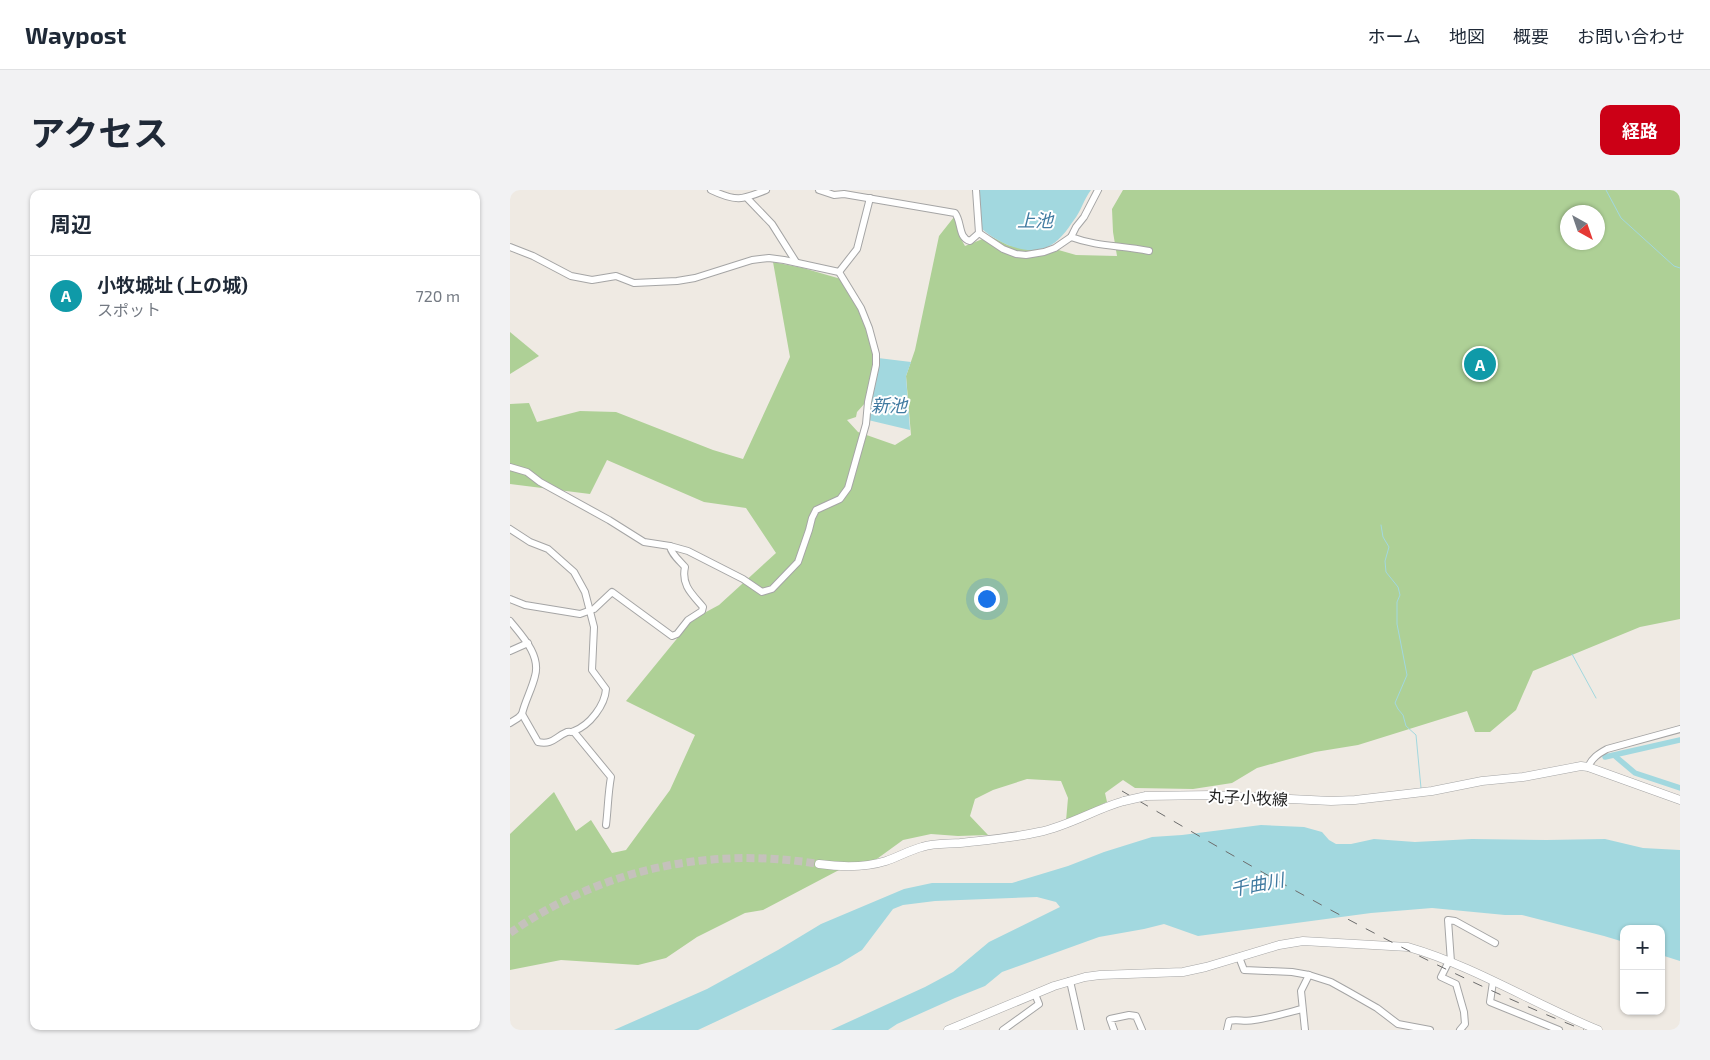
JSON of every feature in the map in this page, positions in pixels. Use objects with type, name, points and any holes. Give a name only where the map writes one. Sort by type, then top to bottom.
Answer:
[{"type":"street","points":[[711,190],[733,198],[747,198],[766,190]]},
{"type":"street","points":[[819,190],[834,195],[844,194],[956,213],[963,238],[966,241],[970,241],[979,233]]},
{"type":"street","points":[[976,190],[979,233]]},
{"type":"street","points":[[979,233],[1008,251],[1026,255],[1044,252],[1055,248],[1070,237],[1084,218],[1098,190]]},
{"type":"street","points":[[747,198],[772,224],[796,262]]},
{"type":"street","points":[[839,272],[856,249],[870,198]]},
{"type":"street","points":[[1070,237],[1098,245],[1127,246],[1149,251]]},
{"type":"street","points":[[510,247],[571,276],[592,280],[616,276],[634,283],[677,281],[695,278],[752,260],[768,258],[839,272],[861,308],[870,328],[876,354],[876,365],[868,402],[866,424],[848,488],[840,498],[816,510],[798,562],[767,592],[762,592],[728,571],[688,551],[638,540],[620,527],[527,472],[510,466]]},
{"type":"street","points":[[510,529],[530,542],[548,549],[574,572],[585,592],[591,610],[595,634],[592,670],[606,689],[605,699],[590,720],[574,732],[567,732],[553,742],[545,744],[538,742],[522,714]]},
{"type":"street","points":[[510,599],[525,605],[580,614],[591,610],[612,592],[672,636],[677,634],[688,620],[702,611],[704,607],[686,588],[684,582],[685,567],[675,556],[670,546]]},
{"type":"street","points":[[510,621],[528,644],[537,667],[522,714],[510,723]]},
{"type":"street","points":[[510,651],[528,644]]},
{"type":"street","points":[[1588,767],[1596,755],[1607,749],[1680,729]]},
{"type":"street","points":[[574,732],[611,777],[606,825]]},
{"type":"street","name":"丸子小牧線","points":[[819,864],[848,867],[870,864],[886,861],[930,845],[1037,833],[1059,827],[1108,805],[1146,796],[1212,795],[1332,801],[1354,800],[1432,791],[1482,781],[1523,777],[1574,766],[1588,767],[1680,800]]},
{"type":"street","points":[[1460,1030],[1465,1024],[1464,1012],[1456,984],[1441,976],[1450,962],[1448,920],[1455,921],[1495,943]]},
{"type":"street","points":[[948,1030],[1070,981],[1100,975],[1182,972],[1206,967],[1279,945],[1303,941],[1408,947],[1450,962],[1598,1030]]},
{"type":"street","points":[[1239,957],[1244,970],[1292,972],[1331,982],[1377,1008],[1398,1024],[1430,1030]]},
{"type":"street","points":[[1305,1030],[1301,991],[1309,975]]},
{"type":"street","points":[[1070,981],[1081,1030]]},
{"type":"street","points":[[1493,982],[1490,1002],[1559,1030]]},
{"type":"street","points":[[1003,1030],[1039,1004],[1035,994]]},
{"type":"street","points":[[1227,1030],[1229,1021],[1241,1022],[1302,1010]]},
{"type":"street","points":[[1114,1030],[1110,1019],[1129,1015],[1136,1016],[1142,1030]]},
{"type":"green space","points":[[1123,190],[1680,190],[1680,619],[1640,627],[1533,671],[1516,710],[1490,732],[1475,732],[1467,711],[1358,745],[1315,752],[1257,768],[1232,783],[1193,789],[1135,788],[1123,780],[1105,793],[1107,802],[1066,821],[1068,798],[1061,781],[1027,779],[993,790],[975,799],[970,816],[988,835],[958,836],[931,834],[903,840],[874,861],[839,870],[763,910],[745,913],[697,937],[666,958],[638,965],[561,960],[510,970],[510,834],[554,792],[576,831],[591,820],[612,853],[626,850],[670,790],[695,735],[626,701],[693,619],[719,605],[776,553],[746,508],[704,502],[607,460],[590,494],[510,484],[510,404],[529,403],[537,422],[580,411],[616,412],[713,450],[743,459],[790,357],[773,262],[841,279],[859,310],[873,346],[875,366],[866,402],[857,412],[856,417],[847,420],[858,432],[895,445],[911,435],[906,376],[915,350],[939,236],[954,217],[965,246],[990,236],[1008,245],[1021,248],[1040,249],[1048,247],[1076,255],[1117,256],[1112,209]]},
{"type":"green space","points":[[510,332],[539,356],[510,374]]},
{"type":"water","name":"上池","points":[[979,190],[1091,190],[1076,216],[1059,239],[1047,247],[1030,250],[1013,247],[996,239],[982,229]]},
{"type":"water","name":"新池","points":[[878,358],[911,362],[906,376],[910,430],[868,420],[869,403],[878,371]]},
{"type":"water","name":"千曲川","points":[[1261,825],[1304,827],[1322,832],[1329,840],[1336,844],[1351,844],[1374,839],[1415,842],[1472,839],[1605,839],[1643,848],[1680,850],[1680,961],[1665,956],[1665,925],[1620,925],[1620,941],[1522,915],[1432,908],[1371,913],[1198,936],[1164,924],[1099,937],[1002,972],[985,986],[897,1024],[888,1030],[831,1030],[925,987],[953,972],[989,942],[1060,907],[1056,902],[1037,897],[935,901],[903,905],[893,909],[862,950],[839,964],[698,1030],[614,1030],[707,989],[821,924],[904,889],[932,883],[1012,883],[1152,837]]},
{"type":"waterway","points":[[1606,190],[1621,218],[1674,266],[1680,268]]},
{"type":"waterway","points":[[1381,525],[1383,537],[1389,547],[1385,561],[1386,572],[1398,587],[1400,595],[1397,602],[1397,624],[1407,675],[1395,703],[1403,715],[1406,726],[1416,735],[1421,788]]},
{"type":"waterway","points":[[1572,654],[1596,698]]},
{"type":"waterway","points":[[1605,757],[1680,740]]},
{"type":"waterway","points":[[1615,756],[1635,773],[1680,788]]},
{"type":"tunnel","points":[[510,933],[545,911],[581,893],[619,878],[657,868],[697,861],[737,858],[778,859],[819,864]]},
{"type":"railway","points":[[1122,791],[1349,920],[1465,978],[1584,1030]]},
{"type":"place","name":"小牧城址 (上の城)","points":[[1480,364]]}]
